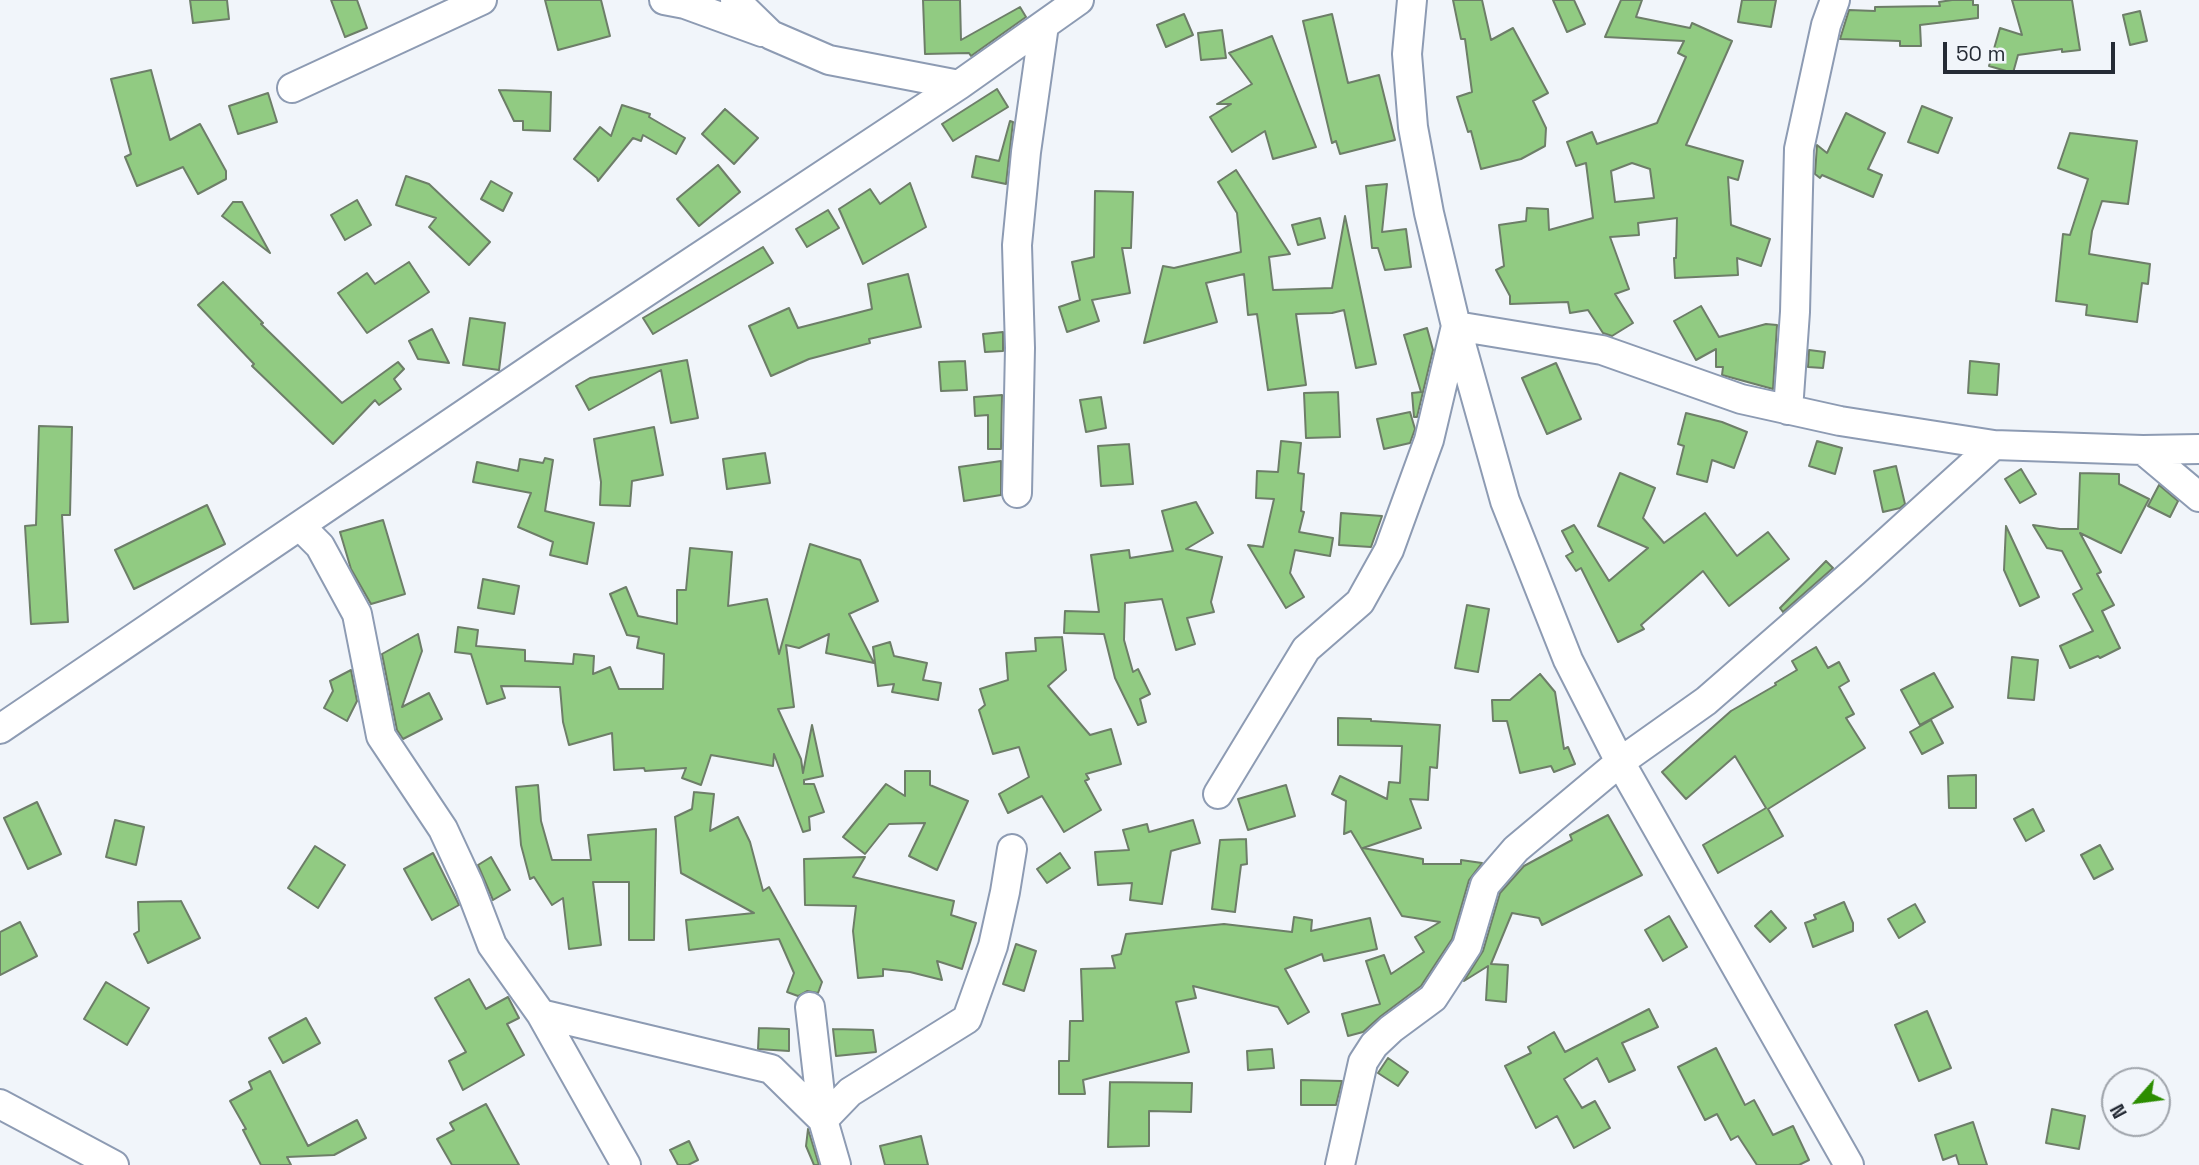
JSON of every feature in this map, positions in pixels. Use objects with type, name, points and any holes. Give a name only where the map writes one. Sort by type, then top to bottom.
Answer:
[{"type":"street","points":[[292,88],[482,0]]},
{"type":"street","points":[[664,0],[685,4],[829,60],[959,85]]},
{"type":"street","points":[[735,0],[771,36]]},
{"type":"street","points":[[0,729],[571,342],[959,85],[1079,0]]},
{"type":"street","points":[[1412,0],[1407,54],[1413,127],[1429,213],[1456,326],[1505,501],[1568,660],[1620,762],[1849,1165]]},
{"type":"street","points":[[1788,410],[1795,312],[1799,149],[1826,25],[1835,0]]},
{"type":"street","points":[[1017,493],[1020,348],[1017,245],[1026,152],[1044,25]]},
{"type":"street","points":[[1456,326],[1602,350],[1741,399],[1839,421],[1994,445],[2199,449]]},
{"type":"street","points":[[1218,794],[1306,649],[1360,602],[1388,550],[1429,440],[1456,326]]},
{"type":"street","points":[[1340,1165],[1363,1062],[1374,1045],[1391,1029],[1433,998],[1467,946],[1485,885],[1516,849],[1620,762],[1706,701],[1994,445]]},
{"type":"street","points":[[2143,450],[2199,496]]},
{"type":"street","points":[[300,526],[320,546],[357,614],[381,736],[443,829],[469,885],[492,945],[541,1014],[626,1165]]},
{"type":"street","points":[[823,1120],[850,1092],[967,1019],[993,946],[1012,849]]},
{"type":"street","points":[[810,1007],[823,1120],[836,1165]]},
{"type":"street","points":[[541,1014],[771,1069],[823,1120]]},
{"type":"street","points":[[0,1104],[114,1165]]},
{"type":"building","points":[[190,0],[227,0],[229,19],[193,23]]},
{"type":"building","points":[[331,0],[357,0],[367,28],[345,37]]},
{"type":"building","points":[[545,0],[601,0],[610,36],[558,50]]},
{"type":"building","points":[[923,0],[960,0],[961,40],[1020,7],[1026,17],[971,56],[969,53],[925,54]]},
{"type":"building","points":[[1453,0],[1482,0],[1491,40],[1513,28],[1548,93],[1533,101],[1546,128],[1545,146],[1521,159],[1481,169],[1471,131],[1468,132],[1457,97],[1472,92],[1465,39],[1461,39]]},
{"type":"building","points":[[1553,0],[1574,0],[1585,24],[1567,32]]},
{"type":"building","points":[[1621,0],[1642,0],[1636,17],[1690,28],[1692,23],[1732,41],[1686,145],[1743,161],[1738,180],[1728,177],[1731,225],[1770,239],[1761,266],[1737,258],[1738,275],[1675,278],[1677,218],[1638,223],[1639,235],[1610,237],[1629,289],[1615,294],[1633,323],[1612,336],[1603,333],[1588,310],[1570,313],[1568,302],[1510,304],[1510,296],[1496,270],[1504,266],[1499,225],[1526,221],[1527,208],[1548,209],[1549,230],[1593,218],[1586,163],[1576,166],[1567,142],[1592,132],[1597,144],[1657,123],[1686,57],[1678,53],[1684,41],[1605,37]],"holes":[[[1632,163],[1650,169],[1654,198],[1615,202],[1611,171]]]},
{"type":"building","points":[[1742,0],[1776,0],[1771,27],[1738,22]]},
{"type":"building","points":[[1973,0],[1973,5],[1978,5],[1978,18],[1920,25],[1921,46],[1900,46],[1900,41],[1840,39],[1849,10],[1875,11],[1875,7],[1940,6],[1939,2]]},
{"type":"building","points":[[2012,0],[2072,0],[2080,50],[2062,52],[2062,49],[2018,55],[2013,73],[1989,66],[2000,28],[2022,35]]},
{"type":"building","points":[[2140,11],[2147,41],[2130,45],[2123,15]]},
{"type":"building","points":[[1184,14],[1193,35],[1166,47],[1157,25]]},
{"type":"building","points":[[1332,14],[1348,83],[1379,75],[1395,140],[1340,154],[1336,141],[1332,143],[1303,21]]},
{"type":"building","points":[[1222,30],[1226,58],[1201,60],[1198,33]]},
{"type":"building","points":[[1272,36],[1316,147],[1273,159],[1265,131],[1232,152],[1210,117],[1231,104],[1217,104],[1252,84],[1229,53]]},
{"type":"building","points":[[151,70],[170,140],[200,124],[226,171],[226,179],[198,194],[183,167],[137,186],[125,157],[131,154],[111,79]]},
{"type":"building","points":[[997,89],[1008,107],[953,141],[942,124]]},
{"type":"building","points":[[499,90],[551,92],[550,131],[523,130],[523,121],[514,121]]},
{"type":"building","points":[[268,93],[277,122],[238,134],[229,106]]},
{"type":"building","points":[[622,105],[650,114],[649,117],[685,138],[676,154],[643,135],[641,141],[633,138],[598,181],[574,159],[600,127],[611,136]]},
{"type":"building","points":[[1922,106],[1952,118],[1938,153],[1908,142]]},
{"type":"building","points":[[725,109],[758,138],[734,164],[702,134]]},
{"type":"building","points":[[1846,113],[1885,133],[1868,169],[1882,175],[1873,197],[1815,174],[1817,145],[1827,153]]},
{"type":"building","points":[[1010,121],[1013,122],[1006,184],[972,177],[976,156],[999,161]]},
{"type":"building","points":[[2070,133],[2137,141],[2128,204],[2102,201],[2092,231],[2089,254],[2150,264],[2148,284],[2142,283],[2137,322],[2086,315],[2087,305],[2056,301],[2063,234],[2070,235],[2088,179],[2058,168]]},
{"type":"building","points":[[718,165],[740,192],[699,226],[677,199]]},
{"type":"building","points":[[1236,170],[1290,254],[1269,257],[1273,290],[1332,288],[1345,216],[1376,364],[1356,368],[1344,310],[1296,314],[1306,385],[1268,390],[1257,314],[1248,315],[1244,274],[1206,283],[1217,322],[1144,343],[1163,266],[1174,268],[1241,252],[1237,213],[1218,182]]},
{"type":"building","points":[[406,176],[429,184],[490,242],[469,265],[429,227],[436,218],[396,205]]},
{"type":"building","points":[[491,181],[512,193],[503,211],[481,199]]},
{"type":"building","points":[[910,183],[926,227],[863,264],[839,209],[870,189],[880,204]]},
{"type":"building","points":[[1387,184],[1382,232],[1406,229],[1411,267],[1385,270],[1378,248],[1372,248],[1366,186]]},
{"type":"building","points":[[1095,191],[1133,192],[1131,248],[1122,248],[1130,293],[1092,300],[1099,321],[1067,332],[1059,307],[1080,300],[1072,262],[1094,257]]},
{"type":"building","points":[[357,200],[371,225],[345,240],[331,215]]},
{"type":"building","points":[[233,202],[242,202],[270,253],[222,216]]},
{"type":"building","points":[[828,210],[839,228],[807,247],[796,229]]},
{"type":"building","points":[[1320,218],[1325,238],[1298,245],[1292,225]]},
{"type":"building","points":[[763,247],[773,263],[653,334],[643,318]]},
{"type":"building","points":[[409,262],[429,292],[367,333],[338,293],[367,273],[375,284]]},
{"type":"building","points":[[908,274],[921,327],[869,339],[870,343],[809,359],[771,376],[749,326],[789,308],[798,328],[872,309],[868,284]]},
{"type":"building","points":[[223,282],[263,323],[261,324],[342,403],[398,362],[404,369],[394,379],[401,389],[379,405],[375,400],[333,444],[252,366],[254,364],[198,305]]},
{"type":"building","points":[[1701,306],[1719,337],[1766,324],[1777,325],[1773,389],[1722,375],[1723,367],[1716,367],[1716,349],[1696,360],[1674,321]]},
{"type":"building","points":[[470,318],[505,323],[499,370],[463,365]]},
{"type":"building","points":[[1427,328],[1433,350],[1417,417],[1414,417],[1412,393],[1421,392],[1404,335]]},
{"type":"building","points":[[432,329],[449,363],[418,359],[409,341]]},
{"type":"building","points":[[1003,332],[1003,351],[985,352],[983,334]]},
{"type":"building","points":[[1809,350],[1825,352],[1823,368],[1808,367]]},
{"type":"building","points":[[687,360],[698,418],[671,423],[661,370],[589,410],[576,386],[590,378]]},
{"type":"building","points":[[965,361],[967,390],[941,391],[939,362]]},
{"type":"building","points":[[1970,361],[1999,364],[1997,395],[1968,393]]},
{"type":"building","points":[[1556,363],[1581,419],[1547,434],[1522,378]]},
{"type":"building","points":[[1338,392],[1340,437],[1306,438],[1304,393]]},
{"type":"building","points":[[1002,395],[1001,449],[988,449],[988,415],[975,416],[974,397]]},
{"type":"building","points":[[1101,397],[1106,428],[1086,432],[1080,400]]},
{"type":"building","points":[[1410,412],[1415,429],[1410,443],[1384,449],[1377,419]]},
{"type":"building","points":[[1686,413],[1722,422],[1747,432],[1734,468],[1712,460],[1707,482],[1677,474],[1684,446],[1678,444]]},
{"type":"building","points":[[39,426],[72,427],[70,515],[62,515],[68,622],[31,624],[25,526],[36,525]]},
{"type":"building","points":[[654,427],[663,475],[632,481],[630,506],[600,505],[601,482],[594,439]]},
{"type":"building","points":[[1281,441],[1301,443],[1298,473],[1304,474],[1301,511],[1304,512],[1299,532],[1333,538],[1330,556],[1295,550],[1290,573],[1304,597],[1286,608],[1248,545],[1263,547],[1274,499],[1256,498],[1257,471],[1278,472]]},
{"type":"building","points":[[1817,441],[1842,448],[1835,474],[1809,466]]},
{"type":"building","points":[[1129,444],[1133,484],[1101,486],[1098,446]]},
{"type":"building","points":[[765,453],[770,483],[727,489],[723,459]]},
{"type":"building","points":[[545,458],[553,460],[545,511],[594,523],[587,564],[550,555],[553,542],[518,527],[531,493],[473,482],[477,462],[518,471],[520,459],[543,463]]},
{"type":"building","points":[[1001,461],[1001,495],[964,501],[959,467]]},
{"type":"building","points":[[1896,466],[1905,504],[1883,512],[1874,471]]},
{"type":"building","points":[[2021,469],[2036,494],[2020,503],[2005,479]]},
{"type":"building","points":[[1620,473],[1655,488],[1643,518],[1664,543],[1705,513],[1737,556],[1768,532],[1789,559],[1729,606],[1703,571],[1641,625],[1644,629],[1618,642],[1581,568],[1576,571],[1566,556],[1573,552],[1562,531],[1574,525],[1609,581],[1648,548],[1598,526]]},
{"type":"building","points":[[2080,473],[2119,474],[2119,484],[2149,499],[2121,553],[2080,533],[2101,572],[2097,574],[2114,605],[2102,611],[2120,648],[2070,668],[2060,646],[2093,631],[2073,594],[2082,589],[2062,551],[2047,548],[2033,525],[2078,529]]},
{"type":"building","points":[[2159,485],[2178,501],[2170,517],[2148,506]]},
{"type":"building","points":[[1196,502],[1213,533],[1186,549],[1222,557],[1211,602],[1214,612],[1187,618],[1195,644],[1176,650],[1162,599],[1125,603],[1124,640],[1133,672],[1138,669],[1150,694],[1140,699],[1146,722],[1138,725],[1115,678],[1104,634],[1064,633],[1065,611],[1099,612],[1091,555],[1129,550],[1130,558],[1173,551],[1162,511]]},
{"type":"building","points":[[207,505],[225,544],[134,589],[115,550]]},
{"type":"building","points":[[1341,513],[1382,516],[1371,547],[1339,545]]},
{"type":"building","points":[[383,520],[405,594],[371,604],[351,569],[340,532]]},
{"type":"building","points":[[2006,526],[2039,597],[2020,606],[2004,570]]},
{"type":"building","points":[[810,544],[860,560],[878,601],[849,614],[874,663],[826,653],[829,634],[799,648],[786,645],[794,707],[778,709],[801,759],[803,773],[812,725],[823,776],[804,780],[804,784],[814,784],[824,812],[809,817],[810,830],[803,832],[774,754],[773,766],[711,755],[701,785],[682,778],[686,768],[614,770],[612,733],[569,745],[563,722],[560,687],[501,686],[505,698],[487,704],[471,654],[455,652],[458,627],[478,630],[476,646],[525,650],[525,661],[573,664],[574,654],[594,656],[593,674],[610,667],[619,689],[663,689],[664,654],[637,648],[639,637],[627,635],[610,594],[626,587],[638,616],[677,624],[677,590],[686,590],[690,548],[732,552],[728,606],[767,599],[779,654]]},
{"type":"building","points":[[1826,561],[1833,568],[1783,612],[1780,608]]},
{"type":"building","points":[[483,579],[519,586],[514,614],[478,608]]},
{"type":"building","points":[[1467,605],[1489,609],[1478,672],[1455,668]]},
{"type":"building","points":[[418,634],[422,651],[402,707],[429,693],[442,719],[403,739],[397,730],[382,654]]},
{"type":"building","points":[[1062,637],[1066,670],[1048,686],[1090,735],[1111,729],[1121,764],[1086,774],[1089,779],[1085,781],[1101,810],[1064,832],[1042,796],[1008,813],[999,794],[1029,777],[1019,747],[993,754],[979,710],[985,705],[980,689],[1008,680],[1006,653],[1036,651],[1035,638]]},
{"type":"building","points":[[890,642],[894,656],[927,663],[923,680],[941,683],[938,700],[892,692],[894,684],[878,686],[873,647]]},
{"type":"building","points":[[1816,647],[1828,668],[1839,662],[1849,681],[1839,687],[1854,714],[1846,718],[1865,748],[1768,809],[1783,836],[1718,873],[1703,845],[1766,808],[1735,756],[1686,799],[1662,772],[1731,711],[1797,670],[1792,661]]},
{"type":"building","points":[[2012,657],[2038,660],[2034,700],[2008,698]]},
{"type":"building","points":[[351,670],[357,701],[347,721],[324,708],[333,691],[330,681]]},
{"type":"building","points":[[1934,673],[1953,707],[1920,725],[1901,690]]},
{"type":"building","points":[[1540,674],[1555,692],[1564,749],[1568,747],[1575,764],[1554,772],[1551,766],[1520,773],[1507,721],[1493,721],[1492,700],[1510,700]]},
{"type":"building","points":[[1338,718],[1440,725],[1437,768],[1430,767],[1428,800],[1410,799],[1421,828],[1363,848],[1423,859],[1423,864],[1461,864],[1461,860],[1482,863],[1469,880],[1452,939],[1421,986],[1363,1032],[1348,1036],[1342,1014],[1380,1004],[1366,961],[1384,955],[1391,974],[1424,952],[1415,937],[1440,922],[1402,916],[1351,831],[1344,834],[1346,801],[1332,794],[1340,776],[1387,799],[1389,782],[1400,783],[1402,746],[1338,745]]},
{"type":"building","points":[[1931,720],[1943,743],[1922,754],[1910,732]]},
{"type":"building","points":[[905,771],[930,771],[930,785],[968,801],[937,870],[909,856],[925,823],[889,824],[865,854],[843,837],[886,784],[905,796]]},
{"type":"building","points":[[1976,775],[1976,808],[1949,808],[1948,776]]},
{"type":"building","points":[[538,785],[541,821],[552,860],[591,860],[588,835],[656,829],[654,940],[629,940],[629,882],[593,882],[601,945],[569,949],[563,898],[552,905],[534,877],[530,879],[521,845],[516,787]]},
{"type":"building","points":[[1286,785],[1295,816],[1248,830],[1238,799]]},
{"type":"building","points":[[694,792],[714,794],[710,831],[738,817],[750,842],[763,891],[769,887],[822,982],[818,993],[807,991],[798,996],[787,992],[794,973],[779,939],[689,950],[686,920],[754,913],[681,873],[675,817],[692,809]]},
{"type":"building","points":[[37,802],[61,854],[28,869],[4,818]]},
{"type":"building","points":[[2033,809],[2044,831],[2026,841],[2014,819]]},
{"type":"building","points":[[1608,815],[1642,875],[1542,925],[1539,918],[1512,913],[1491,964],[1508,965],[1506,1002],[1486,1000],[1488,966],[1464,981],[1483,951],[1500,893],[1524,866],[1572,840],[1570,835]]},
{"type":"building","points":[[115,820],[144,827],[136,865],[106,857]]},
{"type":"building","points":[[1193,820],[1200,843],[1171,851],[1162,904],[1130,900],[1132,883],[1098,885],[1095,852],[1129,850],[1123,830],[1147,824],[1149,832]]},
{"type":"building","points":[[1246,839],[1247,864],[1241,865],[1235,912],[1212,909],[1220,840]]},
{"type":"building","points":[[2100,845],[2113,869],[2094,879],[2081,855]]},
{"type":"building","points":[[315,846],[345,865],[318,908],[288,888]]},
{"type":"building","points":[[433,853],[459,905],[432,920],[404,869]]},
{"type":"building","points":[[1060,853],[1070,868],[1047,883],[1037,869]]},
{"type":"building","points":[[491,857],[510,890],[493,900],[478,865]]},
{"type":"building","points":[[865,857],[853,877],[954,901],[951,915],[976,923],[962,969],[937,961],[942,980],[883,969],[883,976],[858,978],[853,931],[856,906],[805,905],[804,859]]},
{"type":"building","points":[[181,901],[200,938],[148,963],[134,934],[139,931],[138,902]]},
{"type":"building","points":[[1844,902],[1853,923],[1853,931],[1813,947],[1805,923],[1816,919],[1814,915]]},
{"type":"building","points":[[1915,904],[1925,922],[1899,938],[1888,919]]},
{"type":"building","points":[[1771,911],[1786,928],[1770,942],[1755,926]]},
{"type":"building","points":[[1669,916],[1687,947],[1663,961],[1645,930]]},
{"type":"building","points":[[1294,917],[1312,920],[1311,931],[1370,918],[1377,949],[1324,961],[1322,954],[1285,969],[1309,1012],[1288,1024],[1278,1007],[1193,986],[1196,998],[1176,1002],[1189,1052],[1083,1080],[1085,1094],[1059,1094],[1059,1061],[1069,1061],[1070,1021],[1083,1021],[1081,969],[1115,968],[1112,956],[1121,954],[1126,934],[1224,924],[1292,932]]},
{"type":"building","points":[[20,922],[37,956],[0,975],[0,932]]},
{"type":"building","points":[[1016,944],[1036,951],[1024,991],[1003,984]]},
{"type":"building","points":[[469,979],[486,1009],[508,997],[519,1018],[507,1024],[524,1055],[463,1090],[449,1061],[466,1052],[435,998]]},
{"type":"building","points":[[106,982],[149,1008],[127,1045],[84,1019]]},
{"type":"building","points":[[1649,1009],[1658,1027],[1622,1043],[1635,1070],[1609,1082],[1597,1058],[1564,1079],[1582,1108],[1595,1101],[1610,1128],[1574,1148],[1557,1116],[1536,1128],[1505,1066],[1531,1053],[1528,1047],[1554,1032],[1565,1052]]},
{"type":"building","points":[[1927,1011],[1951,1068],[1919,1081],[1895,1025]]},
{"type":"building","points":[[306,1018],[320,1043],[283,1063],[269,1038]]},
{"type":"building","points":[[759,1028],[789,1029],[789,1051],[758,1049]]},
{"type":"building","points":[[833,1029],[873,1030],[876,1052],[836,1056]]},
{"type":"building","points":[[1716,1048],[1745,1105],[1754,1100],[1773,1135],[1793,1126],[1809,1160],[1799,1165],[1757,1165],[1738,1136],[1731,1140],[1717,1114],[1705,1120],[1678,1067]]},
{"type":"building","points":[[1272,1049],[1274,1068],[1248,1070],[1247,1051]]},
{"type":"building","points":[[1388,1058],[1408,1072],[1398,1086],[1378,1073]]},
{"type":"building","points":[[270,1071],[308,1146],[357,1120],[366,1138],[334,1155],[287,1157],[291,1165],[261,1165],[243,1130],[246,1129],[230,1101],[252,1089],[249,1082]]},
{"type":"building","points":[[1301,1080],[1342,1081],[1336,1105],[1301,1105]]},
{"type":"building","points":[[1110,1082],[1192,1083],[1191,1112],[1149,1111],[1149,1146],[1108,1147]]},
{"type":"building","points":[[486,1104],[519,1165],[452,1165],[437,1139],[454,1130],[450,1123]]},
{"type":"building","points":[[2052,1109],[2085,1116],[2079,1149],[2046,1143]]},
{"type":"building","points":[[1973,1122],[1987,1165],[1959,1165],[1956,1155],[1943,1160],[1935,1135]]},
{"type":"building","points":[[808,1129],[819,1165],[814,1165],[806,1146]]},
{"type":"building","points":[[921,1136],[928,1165],[885,1165],[880,1146]]},
{"type":"building","points":[[689,1141],[698,1160],[688,1165],[678,1165],[670,1150]]}]
